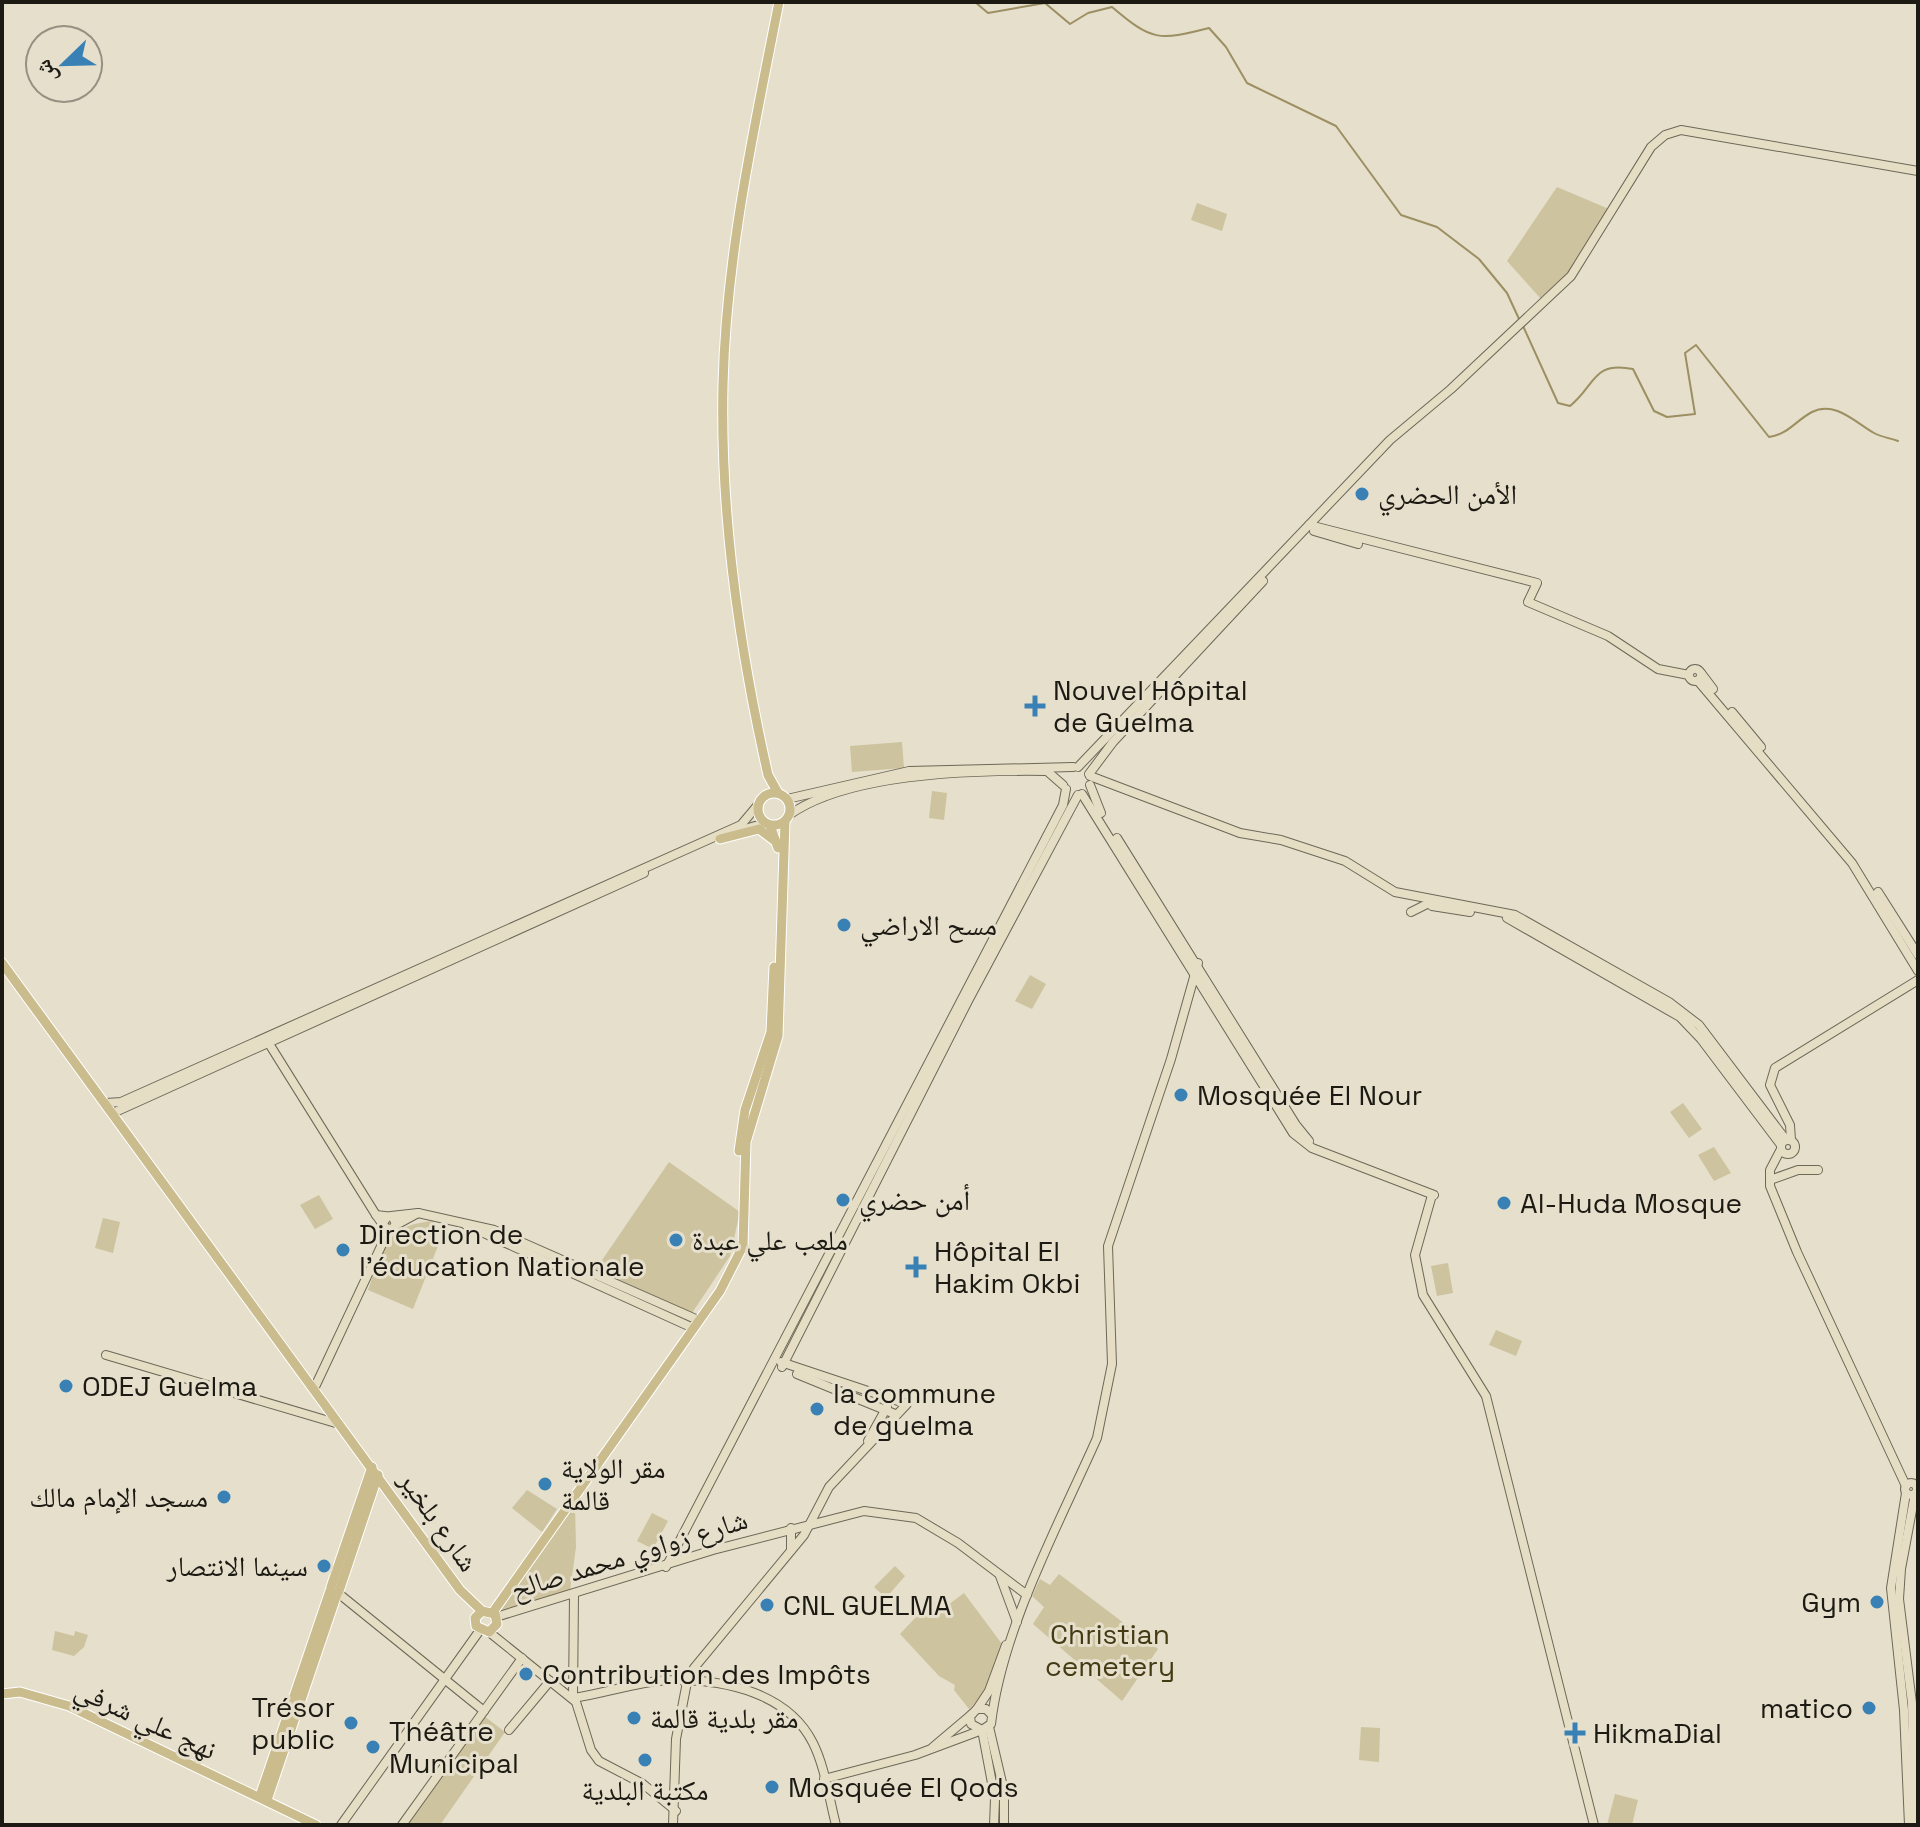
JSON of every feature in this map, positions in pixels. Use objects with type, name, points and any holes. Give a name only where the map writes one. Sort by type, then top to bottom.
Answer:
[{"type":"main road","points":[[744,1178],[750,1123],[773,1057],[780,1025],[787,818],[782,796],[768,775],[744,662],[727,531],[723,387],[738,217],[779,2]]},
{"type":"main road","points":[[485,1631],[487,1614],[729,1277],[743,1246],[747,1215],[740,1162],[742,1123],[765,1055],[772,1022],[778,845],[768,824],[759,816],[768,775]]},
{"type":"main road","points":[[760,802],[782,796]]},
{"type":"main road","points":[[768,824],[787,818]]},
{"type":"main road","points":[[720,839],[759,829],[778,845]]},
{"type":"main road","name":"شارع بلخير","points":[[2,963],[340,1424],[373,1480],[388,1488],[470,1602],[487,1614]]},
{"type":"main road","points":[[263,1798],[373,1480]]},
{"type":"main road","points":[[485,1631],[497,1624],[487,1614]]},
{"type":"main road","name":"نهج علي شرفي","points":[[2,1694],[20,1692],[69,1706],[316,1825]]},
{"type":"street","points":[[666,1567],[780,1363],[1066,813],[1113,742],[1390,440],[1451,389],[1571,276],[1651,147],[1665,135],[1681,130],[1918,171]]},
{"type":"street","points":[[1310,528],[1536,585],[1528,602],[1608,636],[1653,665],[1695,675],[1865,872],[1918,955]]},
{"type":"street","points":[[780,1363],[1063,805],[1065,774],[1076,767],[1310,528]]},
{"type":"street","points":[[1695,675],[1852,863],[1918,971]]},
{"type":"street","points":[[782,796],[909,771],[1076,767],[1090,778],[1240,833],[1281,840],[1345,861],[1395,892],[1521,918],[1669,1002],[1691,1018],[1786,1146],[1793,1163],[1786,1174]]},
{"type":"street","points":[[787,818],[806,804],[861,786],[903,778],[1047,771],[1064,787],[1080,794],[1093,811],[1296,1125],[1319,1149],[1435,1195],[1415,1255],[1423,1295],[1486,1396],[1594,1825]]},
{"type":"street","points":[[930,1750],[974,1711],[989,1691],[1027,1595],[1097,1438],[1108,1362],[1103,1251],[1140,1129],[1169,1053],[1194,965],[1098,809],[1090,778]]},
{"type":"street","points":[[106,1103],[121,1102],[741,825],[760,802]]},
{"type":"street","points":[[1066,813],[1084,805],[1093,811]]},
{"type":"street","points":[[113,1113],[720,839],[768,824]]},
{"type":"street","points":[[1416,901],[1512,920],[1680,1017],[1786,1146]]},
{"type":"street","points":[[1411,912],[1427,904]]},
{"type":"street","points":[[1909,1825],[1912,1703],[1899,1599],[1909,1524],[1910,1489],[1797,1252],[1770,1180],[1774,1158],[1786,1146],[1790,1125],[1770,1085],[1775,1068],[1918,980]]},
{"type":"street","points":[[268,1042],[376,1215],[388,1223]]},
{"type":"street","points":[[1770,1180],[1786,1174],[1818,1170]]},
{"type":"street","points":[[388,1223],[418,1213],[494,1230],[696,1324]]},
{"type":"street","points":[[314,1389],[384,1240],[388,1223]]},
{"type":"street","points":[[106,1355],[340,1424]]},
{"type":"street","points":[[673,1825],[676,1811],[676,1739],[687,1682],[698,1661],[791,1550],[829,1487],[907,1404],[780,1363]]},
{"type":"street","points":[[780,1363],[895,1414]]},
{"type":"street","points":[[859,1455],[884,1411],[895,1400]]},
{"type":"street","points":[[1910,1489],[1891,1588],[1915,1825]]},
{"type":"street","points":[[799,1538],[830,1518],[818,1507]]},
{"type":"street","points":[[1909,1524],[1918,1509]]},
{"type":"street","name":"شارع زواوي محمد صالح","points":[[487,1614],[574,1595],[791,1528],[864,1511],[916,1518],[958,1543],[1027,1595]]},
{"type":"street","points":[[791,1528],[799,1538]]},
{"type":"street","name":"شارع زواوي محمد صالح","points":[[775,1534],[799,1538]]},
{"type":"street","points":[[683,1540],[685,1555],[692,1558]]},
{"type":"street","points":[[994,1825],[996,1807],[987,1756],[986,1729],[1017,1623],[1000,1576]]},
{"type":"street","points":[[335,1591],[484,1711]]},
{"type":"street","points":[[574,1595],[573,1698],[593,1756],[643,1784],[676,1811]]},
{"type":"street","points":[[341,1825],[445,1679],[485,1631],[573,1698],[676,1680],[741,1687],[780,1707],[807,1732],[836,1825]]},
{"type":"street","points":[[402,1825],[522,1658]]},
{"type":"street","points":[[509,1730],[550,1681]]},
{"type":"street","points":[[974,1711],[986,1709],[992,1715]]},
{"type":"street","points":[[974,1711],[971,1724],[986,1729]]},
{"type":"street","points":[[824,1779],[930,1750],[986,1729]]},
{"type":"street","points":[[986,1729],[1004,1791],[1004,1825]]},
{"type":"street","points":[[949,1744],[975,1742],[987,1756]]},
{"type":"green space","points":[[1557,187],[1609,209],[1560,285],[1541,299],[1507,261]]},
{"type":"green space","points":[[1197,203],[1227,214],[1222,231],[1191,220]]},
{"type":"green space","points":[[902,742],[904,768],[852,772],[850,746]]},
{"type":"green space","points":[[932,791],[947,793],[944,820],[929,818]]},
{"type":"green space","points":[[1030,975],[1046,984],[1032,1009],[1015,1001]]},
{"type":"green space","points":[[1683,1103],[1702,1129],[1689,1138],[1670,1112]]},
{"type":"green space","points":[[1714,1147],[1731,1173],[1714,1181],[1698,1155]]},
{"type":"green space","name":"ملعب علي عبدة","points":[[669,1162],[740,1212],[730,1256],[692,1313],[596,1269]]},
{"type":"green space","points":[[319,1195],[333,1219],[315,1229],[300,1205]]},
{"type":"green space","points":[[103,1218],[120,1222],[113,1253],[95,1248]]},
{"type":"green space","points":[[434,1221],[429,1242],[438,1246],[413,1309],[368,1290],[388,1241],[405,1228]]},
{"type":"green space","points":[[1448,1263],[1453,1293],[1437,1296],[1431,1266]]},
{"type":"green space","points":[[1496,1330],[1522,1341],[1516,1356],[1489,1345]]},
{"type":"green space","points":[[527,1490],[557,1509],[542,1532],[512,1508]]},
{"type":"green space","points":[[575,1505],[576,1547],[570,1591],[504,1613],[499,1605]]},
{"type":"green space","points":[[652,1513],[668,1521],[653,1549],[637,1541]]},
{"type":"green space","points":[[895,1566],[905,1576],[886,1598],[874,1587]]},
{"type":"green space","name":"Christian cemetery","points":[[1059,1574],[1158,1649],[1122,1701],[1033,1624],[1044,1607],[1032,1596],[1040,1579],[1050,1585]]},
{"type":"green space","points":[[964,1593],[1002,1644],[983,1695],[969,1709],[954,1690],[955,1685],[939,1676],[900,1634],[931,1601],[944,1608]]},
{"type":"green space","points":[[55,1631],[74,1636],[75,1631],[88,1635],[84,1647],[74,1656],[52,1650]]},
{"type":"green space","points":[[484,1716],[505,1732],[440,1825],[405,1825]]},
{"type":"green space","points":[[1361,1727],[1380,1728],[1379,1762],[1359,1760]]},
{"type":"green space","points":[[1615,1794],[1638,1800],[1632,1825],[1607,1825]]},
{"type":"waterway","points":[[975,2],[988,13],[1045,3],[1070,24],[1088,13],[1112,7],[1137,26],[1156,35],[1178,35],[1209,28],[1226,47],[1247,83],[1336,126],[1401,215],[1437,227],[1479,259],[1507,293],[1520,321]]},
{"type":"waterway","points":[[1523,326],[1558,403],[1570,406],[1602,372],[1620,367],[1633,369],[1654,411],[1667,417],[1695,414],[1685,353],[1696,345],[1769,437],[1787,430],[1812,412],[1829,409],[1845,414],[1877,434],[1898,441]]},
{"type":"place","name":"الأمن الحضري","points":[[1362,494]]},
{"type":"place","name":"Nouvel Hôpital de Guelma","points":[[1035,706]]},
{"type":"place","name":"مسح الاراضي","points":[[844,925]]},
{"type":"place","name":"Mosquée El Nour","points":[[1181,1095]]},
{"type":"place","name":"أمن حضري","points":[[843,1200]]},
{"type":"place","name":"Al-Huda Mosque","points":[[1504,1203]]},
{"type":"place","name":"ملعب علي عبدة","points":[[676,1240]]},
{"type":"place","name":"Direction de l'éducation Nationale","points":[[343,1250]]},
{"type":"place","name":"Hôpital El Hakim Okbi","points":[[916,1267]]},
{"type":"place","name":"ODEJ Guelma","points":[[66,1386]]},
{"type":"place","name":"la commune de guelma","points":[[817,1409]]},
{"type":"place","name":"مقر الولاية قالمة","points":[[545,1484]]},
{"type":"place","name":"مسجد الإمام مالك","points":[[224,1497]]},
{"type":"place","name":"سينما الانتصار","points":[[324,1566]]},
{"type":"place","name":"Gym","points":[[1877,1602]]},
{"type":"place","name":"CNL GUELMA","points":[[767,1605]]},
{"type":"place","name":"Contribution des Impôts","points":[[526,1674]]},
{"type":"place","name":"matico","points":[[1869,1708]]},
{"type":"place","name":"مقر بلدية قالمة","points":[[634,1718]]},
{"type":"place","name":"Trésor public","points":[[351,1723]]},
{"type":"place","name":"HikmaDial","points":[[1575,1733]]},
{"type":"place","name":"Théâtre Municipal","points":[[373,1747]]},
{"type":"place","name":"مكتبة البلدية","points":[[645,1760]]},
{"type":"place","name":"Mosquée El Qods","points":[[772,1787]]}]
